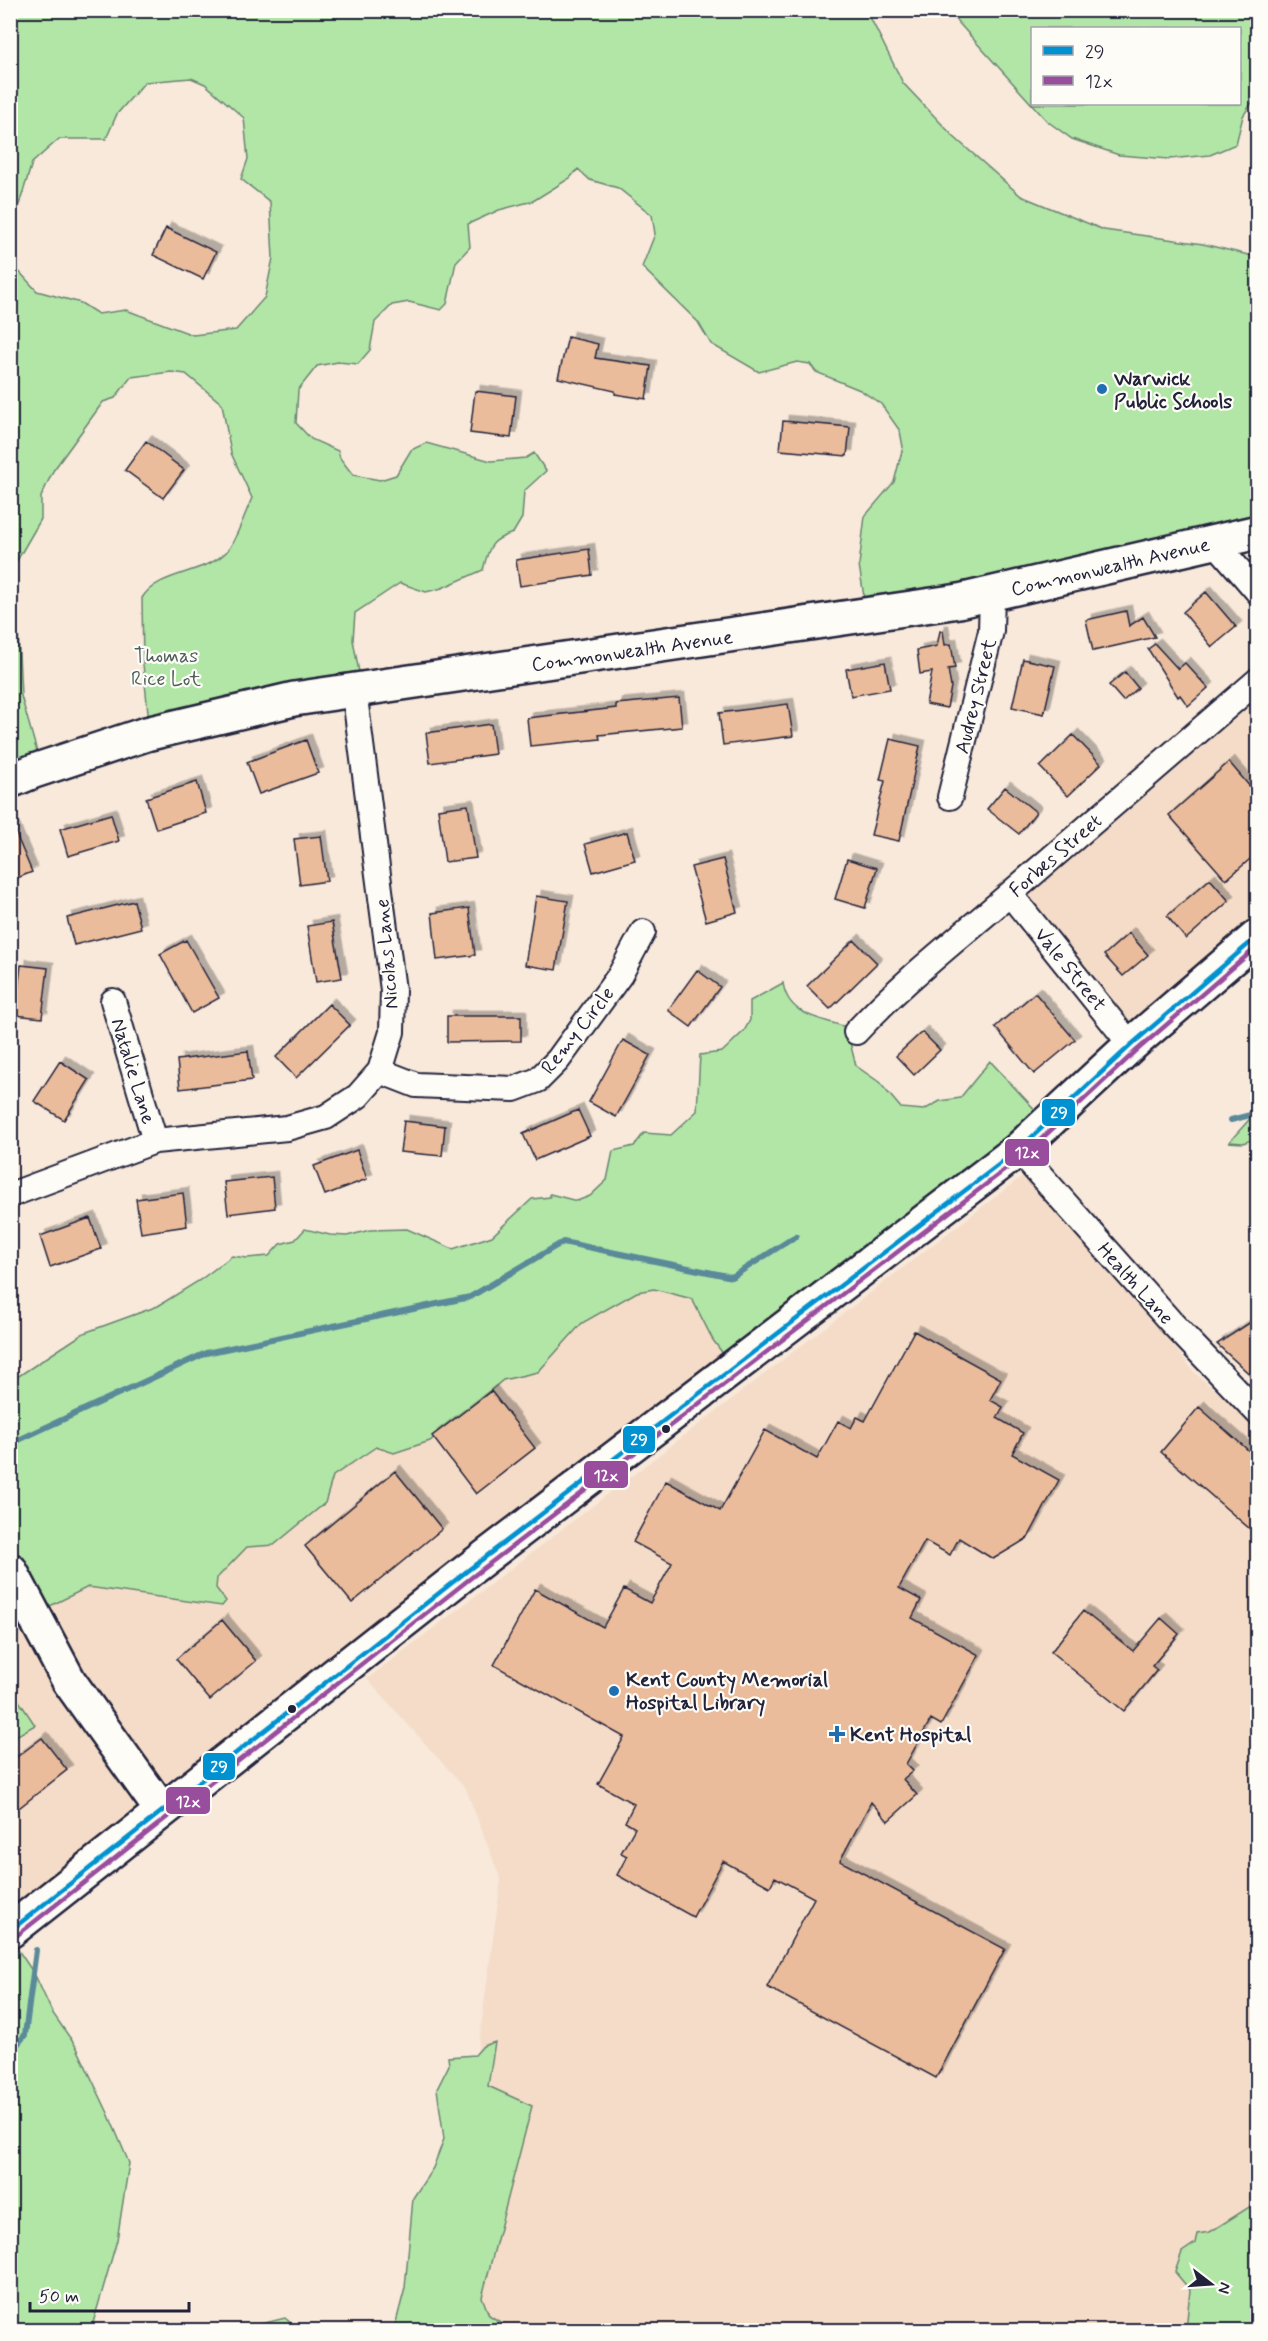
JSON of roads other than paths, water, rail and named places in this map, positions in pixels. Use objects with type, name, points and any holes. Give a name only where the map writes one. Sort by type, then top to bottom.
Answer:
[{"type":"main road","name":"Commonwealth Avenue","points":[[10,782],[34,771],[146,734],[294,699],[845,618],[992,594],[1257,532]]},
{"type":"main road","points":[[10,1931],[467,1571],[1018,1150],[1131,1045],[1257,936]]},
{"type":"main road","points":[[10,1570],[69,1681],[162,1811]]},
{"type":"street","points":[[1214,541],[1257,592]]},
{"type":"street","name":"Audrey Street","points":[[950,797],[991,631],[992,594]]},
{"type":"street","name":"Forbes Street","points":[[856,1032],[894,992],[944,948],[1010,894],[1257,680]]},
{"type":"street","name":"Nicolas Lane","points":[[10,1195],[155,1141],[286,1128],[326,1117],[358,1096],[380,1071],[392,1032],[393,990],[354,690]]},
{"type":"street","name":"Vale Street","points":[[1010,894],[1131,1045]]},
{"type":"street","name":"Remy Circle","points":[[380,1071],[416,1085],[514,1089],[538,1080],[558,1060],[620,975],[643,932]]},
{"type":"street","name":"Natalie Lane","points":[[112,1001],[155,1141]]},
{"type":"street","name":"Health Lane","points":[[1018,1150],[1170,1321],[1257,1413]]},
{"type":"waterway","points":[[1231,1120],[1258,1113]]},
{"type":"waterway","points":[[10,1444],[206,1353],[470,1297],[563,1242],[732,1277],[796,1236]]},
{"type":"waterway","points":[[10,2053],[25,2035],[36,1950]]},
{"type":"place","name":"Warwick Public Schools","points":[[1102,389]]},
{"type":"place","name":"Kent County Memorial Hospital Library","points":[[614,1691]]},
{"type":"place","name":"Kent Hospital","points":[[837,1734]]},
{"type":"park label","name":"Thomas Rice Lot","points":[[166,666]]}]
